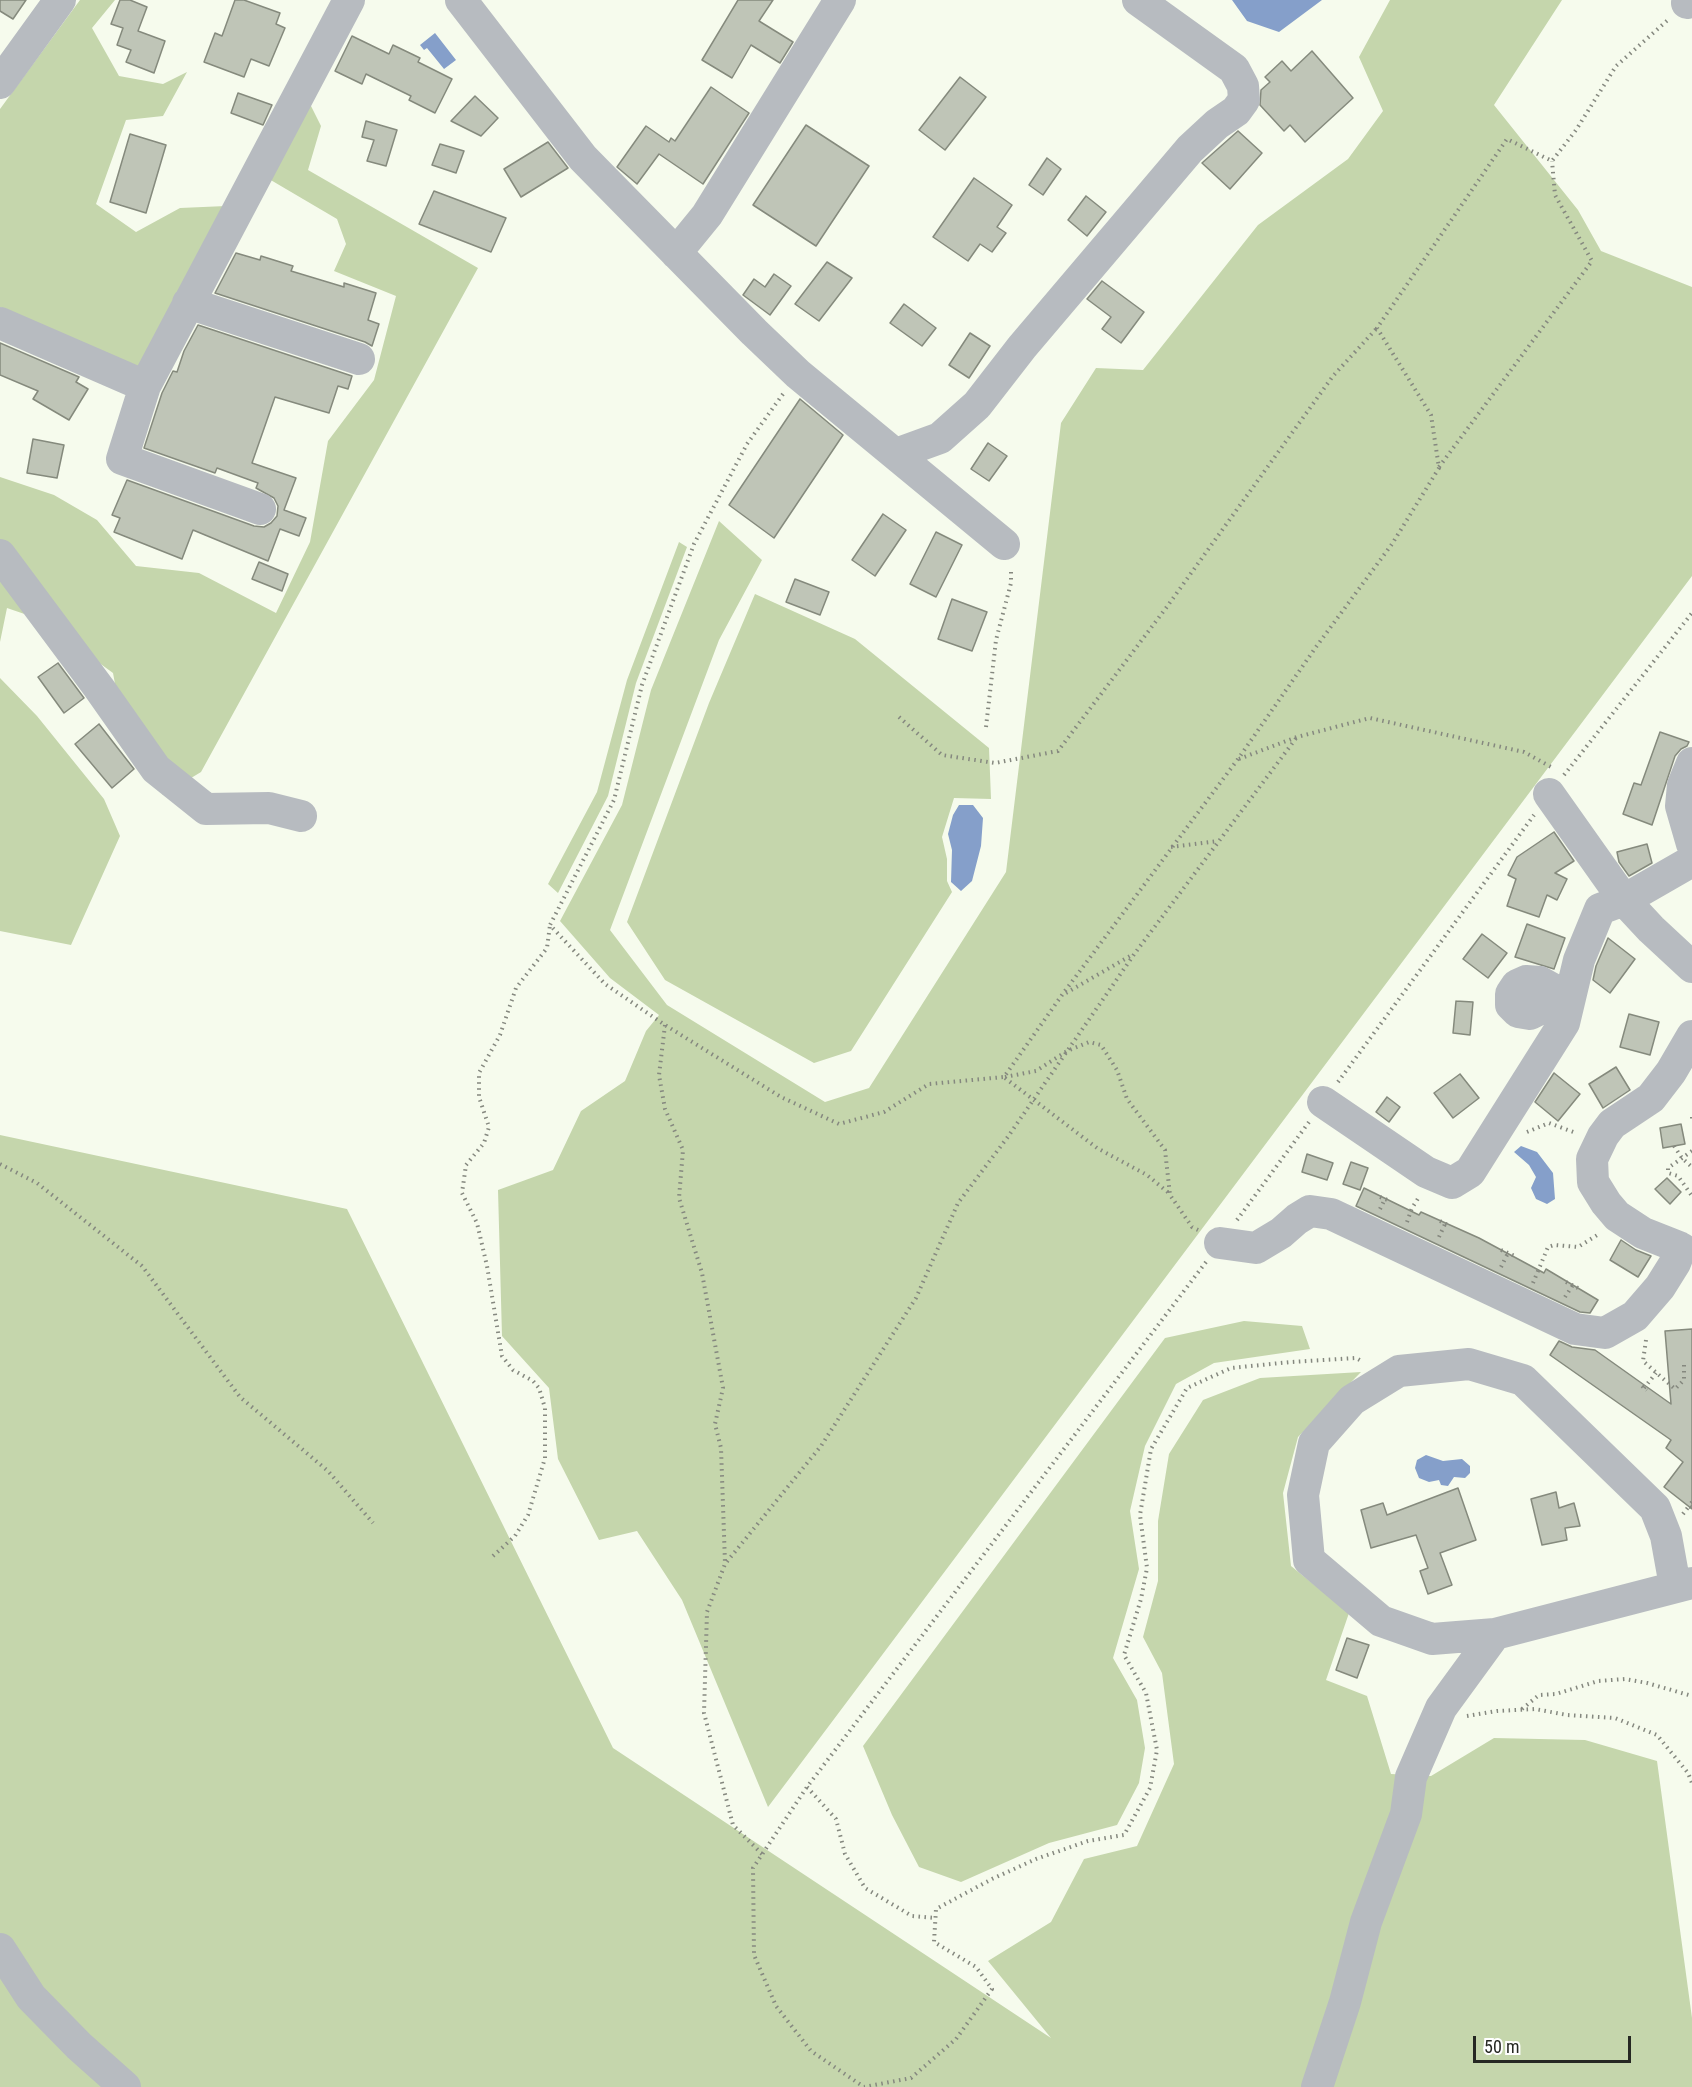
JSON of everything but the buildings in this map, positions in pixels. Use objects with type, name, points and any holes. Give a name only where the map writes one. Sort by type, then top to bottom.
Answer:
[{"type":"street","points":[[4,71],[60,0]]},
{"type":"street","points":[[260,509],[122,459],[145,386],[349,0]]},
{"type":"street","points":[[461,0],[584,158],[754,332],[798,374],[1004,544]]},
{"type":"street","points":[[676,253],[707,215],[840,0]]},
{"type":"street","points":[[896,454],[940,438],[977,405],[1022,347],[1191,149],[1236,111],[1244,100],[1243,86],[1234,69],[1138,0]]},
{"type":"street","points":[[188,303],[360,359]]},
{"type":"street","points":[[0,323],[145,386]]},
{"type":"street","points":[[0,555],[99,688],[156,770],[206,809],[269,808],[301,816]]},
{"type":"street","points":[[1692,763],[1683,785],[1681,806],[1692,844]]},
{"type":"street","points":[[1557,784],[1624,900],[1692,967]]},
{"type":"street","points":[[1323,1102],[1434,1175],[1452,1183],[1470,1172],[1564,1023],[1579,960],[1600,909],[1624,900],[1692,861]]},
{"type":"street","points":[[1646,1339],[1676,1277],[1680,1248],[1643,1233],[1617,1216],[1593,1182],[1592,1159],[1603,1136],[1612,1124],[1651,1098],[1671,1072],[1692,1036]]},
{"type":"street","points":[[1220,1243],[1256,1248],[1310,1211],[1331,1214],[1575,1329],[1605,1333],[1635,1317],[1676,1277]]},
{"type":"street","points":[[1469,1364],[1523,1380],[1655,1509],[1683,1585],[1495,1634],[1432,1639],[1381,1621],[1309,1560],[1303,1495],[1314,1443],[1352,1400],[1391,1376],[1399,1371],[1469,1364]]},
{"type":"street","points":[[1317,2087],[1345,2002],[1366,1922],[1406,1814],[1411,1777],[1441,1708],[1495,1634]]},
{"type":"street","points":[[0,1949],[31,1997],[79,2046],[126,2087]]},
{"type":"path","points":[[1004,1077],[1062,994],[1238,759],[1316,647],[1392,544],[1439,468],[1592,261],[1555,195],[1552,161],[1576,130],[1616,66],[1688,1]]},
{"type":"path","points":[[899,717],[942,755],[995,763],[1059,751],[1166,608],[1333,376],[1377,328],[1507,139],[1552,161]]},
{"type":"path","points":[[1377,328],[1431,415],[1439,468]]},
{"type":"path","points":[[492,1556],[515,1536],[528,1515],[545,1458],[545,1408],[539,1388],[533,1381],[513,1370],[502,1356],[487,1266],[477,1223],[462,1193],[466,1165],[484,1143],[489,1127],[479,1097],[479,1073],[500,1035],[516,988],[547,948],[550,925],[614,800],[642,685],[694,544],[747,444],[798,374]]},
{"type":"path","points":[[986,726],[996,640],[1011,583],[1010,560],[1004,544]]},
{"type":"path","points":[[1238,759],[1297,736],[1370,718],[1524,752],[1557,784]]},
{"type":"path","points":[[762,1854],[733,1825],[704,1713],[707,1612],[725,1564],[821,1446],[916,1298],[958,1203],[1135,953],[1297,736]]},
{"type":"path","points":[[1171,847],[1219,841]]},
{"type":"path","points":[[550,925],[605,984],[665,1025],[781,1097],[839,1124],[884,1112],[929,1084],[1004,1077],[1036,1071],[1067,1051],[1089,1042],[1101,1045],[1118,1070],[1127,1099],[1165,1150],[1170,1195]]},
{"type":"path","points":[[1062,994],[1135,953]]},
{"type":"path","points":[[665,1025],[659,1075],[665,1109],[683,1150],[679,1198],[702,1273],[723,1388],[715,1424],[721,1448],[725,1564]]},
{"type":"path","points":[[1004,1077],[1098,1148],[1147,1175],[1170,1195],[1192,1227],[1220,1243]]},
{"type":"path","points":[[1508,1112],[1524,1127],[1524,1132],[1533,1131],[1549,1123],[1566,1128],[1597,1148]]},
{"type":"path","points":[[1674,1146],[1692,1167]]},
{"type":"path","points":[[1692,1151],[1668,1168],[1668,1173],[1678,1176],[1692,1196]]},
{"type":"path","points":[[0,1164],[37,1183],[142,1266],[240,1397],[328,1471],[373,1523]]},
{"type":"path","points":[[1399,1246],[1412,1208],[1434,1175]]},
{"type":"path","points":[[1380,1197],[1390,1201]]},
{"type":"path","points":[[1519,1302],[1528,1297],[1526,1291],[1533,1282],[1548,1247],[1554,1245],[1578,1248],[1599,1234],[1617,1216]]},
{"type":"path","points":[[1436,1242],[1445,1224]]},
{"type":"path","points":[[1501,1250],[1515,1256]]},
{"type":"path","points":[[1499,1270],[1509,1253]]},
{"type":"path","points":[[1566,1282],[1578,1288]]},
{"type":"path","points":[[1646,1339],[1643,1361],[1675,1389],[1684,1380],[1684,1363]]},
{"type":"path","points":[[782,1824],[753,1868],[754,1955],[776,2006],[811,2051],[864,2086],[911,2078],[956,2039],[992,1989],[976,1968],[934,1942],[936,1910],[992,1879],[1036,1859],[1088,1841],[1124,1835],[1150,1788],[1157,1750],[1146,1693],[1124,1655],[1141,1599],[1147,1568],[1140,1515],[1151,1449],[1187,1388],[1231,1368],[1356,1358],[1391,1376]]},
{"type":"path","points":[[1644,1388],[1656,1373]]},
{"type":"path","points":[[1692,1502],[1689,1506],[1692,1508]]},
{"type":"path","points":[[1521,1710],[1539,1695],[1556,1694],[1598,1681],[1625,1679],[1692,1696]]},
{"type":"path","points":[[1432,1728],[1452,1719],[1497,1711],[1535,1709],[1568,1715],[1615,1718],[1657,1735],[1688,1773],[1692,1783]]},
{"type":"path","points":[[807,1787],[836,1819],[845,1854],[865,1888],[912,1916],[936,1918]]},
{"type":"green space","points":[[80,0],[115,0],[92,28],[119,76],[163,84],[187,72],[163,116],[126,120],[96,204],[136,232],[180,208],[226,206],[137,369],[0,307],[0,109]]},
{"type":"green space","points":[[1390,0],[1562,0],[1494,105],[1578,210],[1601,251],[1692,287],[1692,576],[768,1807],[682,1600],[637,1531],[599,1540],[558,1459],[549,1388],[502,1336],[498,1190],[553,1170],[581,1111],[625,1081],[646,1031],[659,1015],[610,978],[560,921],[622,805],[651,690],[719,521],[762,560],[719,640],[610,930],[667,1005],[825,1102],[869,1088],[1006,872],[1061,423],[1096,368],[1143,370],[1258,225],[1348,159],[1383,111],[1359,57]]},
{"type":"green space","points":[[309,102],[321,126],[308,170],[478,268],[201,772],[163,795],[123,727],[113,673],[39,619],[7,608],[0,642],[0,477],[54,495],[97,520],[136,566],[199,573],[276,613],[310,542],[328,441],[374,380],[396,296],[334,271],[346,244],[337,219],[269,179]]},
{"type":"green space","points":[[679,542],[687,547],[636,683],[608,796],[558,893],[548,884],[597,792],[627,680]]},
{"type":"green space","points":[[755,594],[855,639],[989,748],[991,799],[954,798],[942,837],[947,859],[947,881],[952,892],[851,1051],[814,1063],[665,980],[627,922],[709,703]]},
{"type":"green space","points":[[0,678],[37,716],[104,799],[120,836],[71,945],[0,931]]},
{"type":"green space","points":[[0,1135],[347,1209],[613,1748],[1051,2038],[988,1961],[1051,1922],[1084,1859],[1137,1846],[1174,1764],[1162,1673],[1143,1637],[1158,1581],[1158,1521],[1169,1454],[1203,1400],[1260,1378],[1361,1372],[1298,1437],[1283,1493],[1291,1566],[1349,1613],[1326,1680],[1367,1696],[1391,1774],[1431,1776],[1494,1738],[1585,1740],[1657,1761],[1692,2018],[1692,2087],[0,2087]]},
{"type":"green space","points":[[1244,1321],[1302,1326],[1310,1349],[1214,1363],[1176,1384],[1145,1446],[1130,1511],[1139,1569],[1113,1658],[1137,1700],[1145,1748],[1139,1783],[1117,1825],[1049,1843],[961,1882],[919,1867],[892,1815],[863,1746],[1165,1338]]},
{"type":"water","points":[[1232,0],[1322,0],[1279,32],[1247,21]]},
{"type":"water","points":[[435,33],[456,60],[444,69],[427,48],[424,50],[420,45]]},
{"type":"water","points":[[959,805],[973,805],[983,818],[981,846],[972,881],[961,891],[951,882],[952,850],[948,834],[953,815]]},
{"type":"water","points":[[1521,1146],[1537,1152],[1553,1173],[1555,1199],[1547,1204],[1536,1199],[1531,1188],[1536,1177],[1529,1165],[1514,1152]]},
{"type":"water","points":[[1426,1455],[1443,1461],[1462,1459],[1470,1466],[1470,1473],[1465,1478],[1454,1477],[1448,1486],[1441,1485],[1439,1480],[1429,1482],[1419,1478],[1415,1468],[1417,1460]]}]
